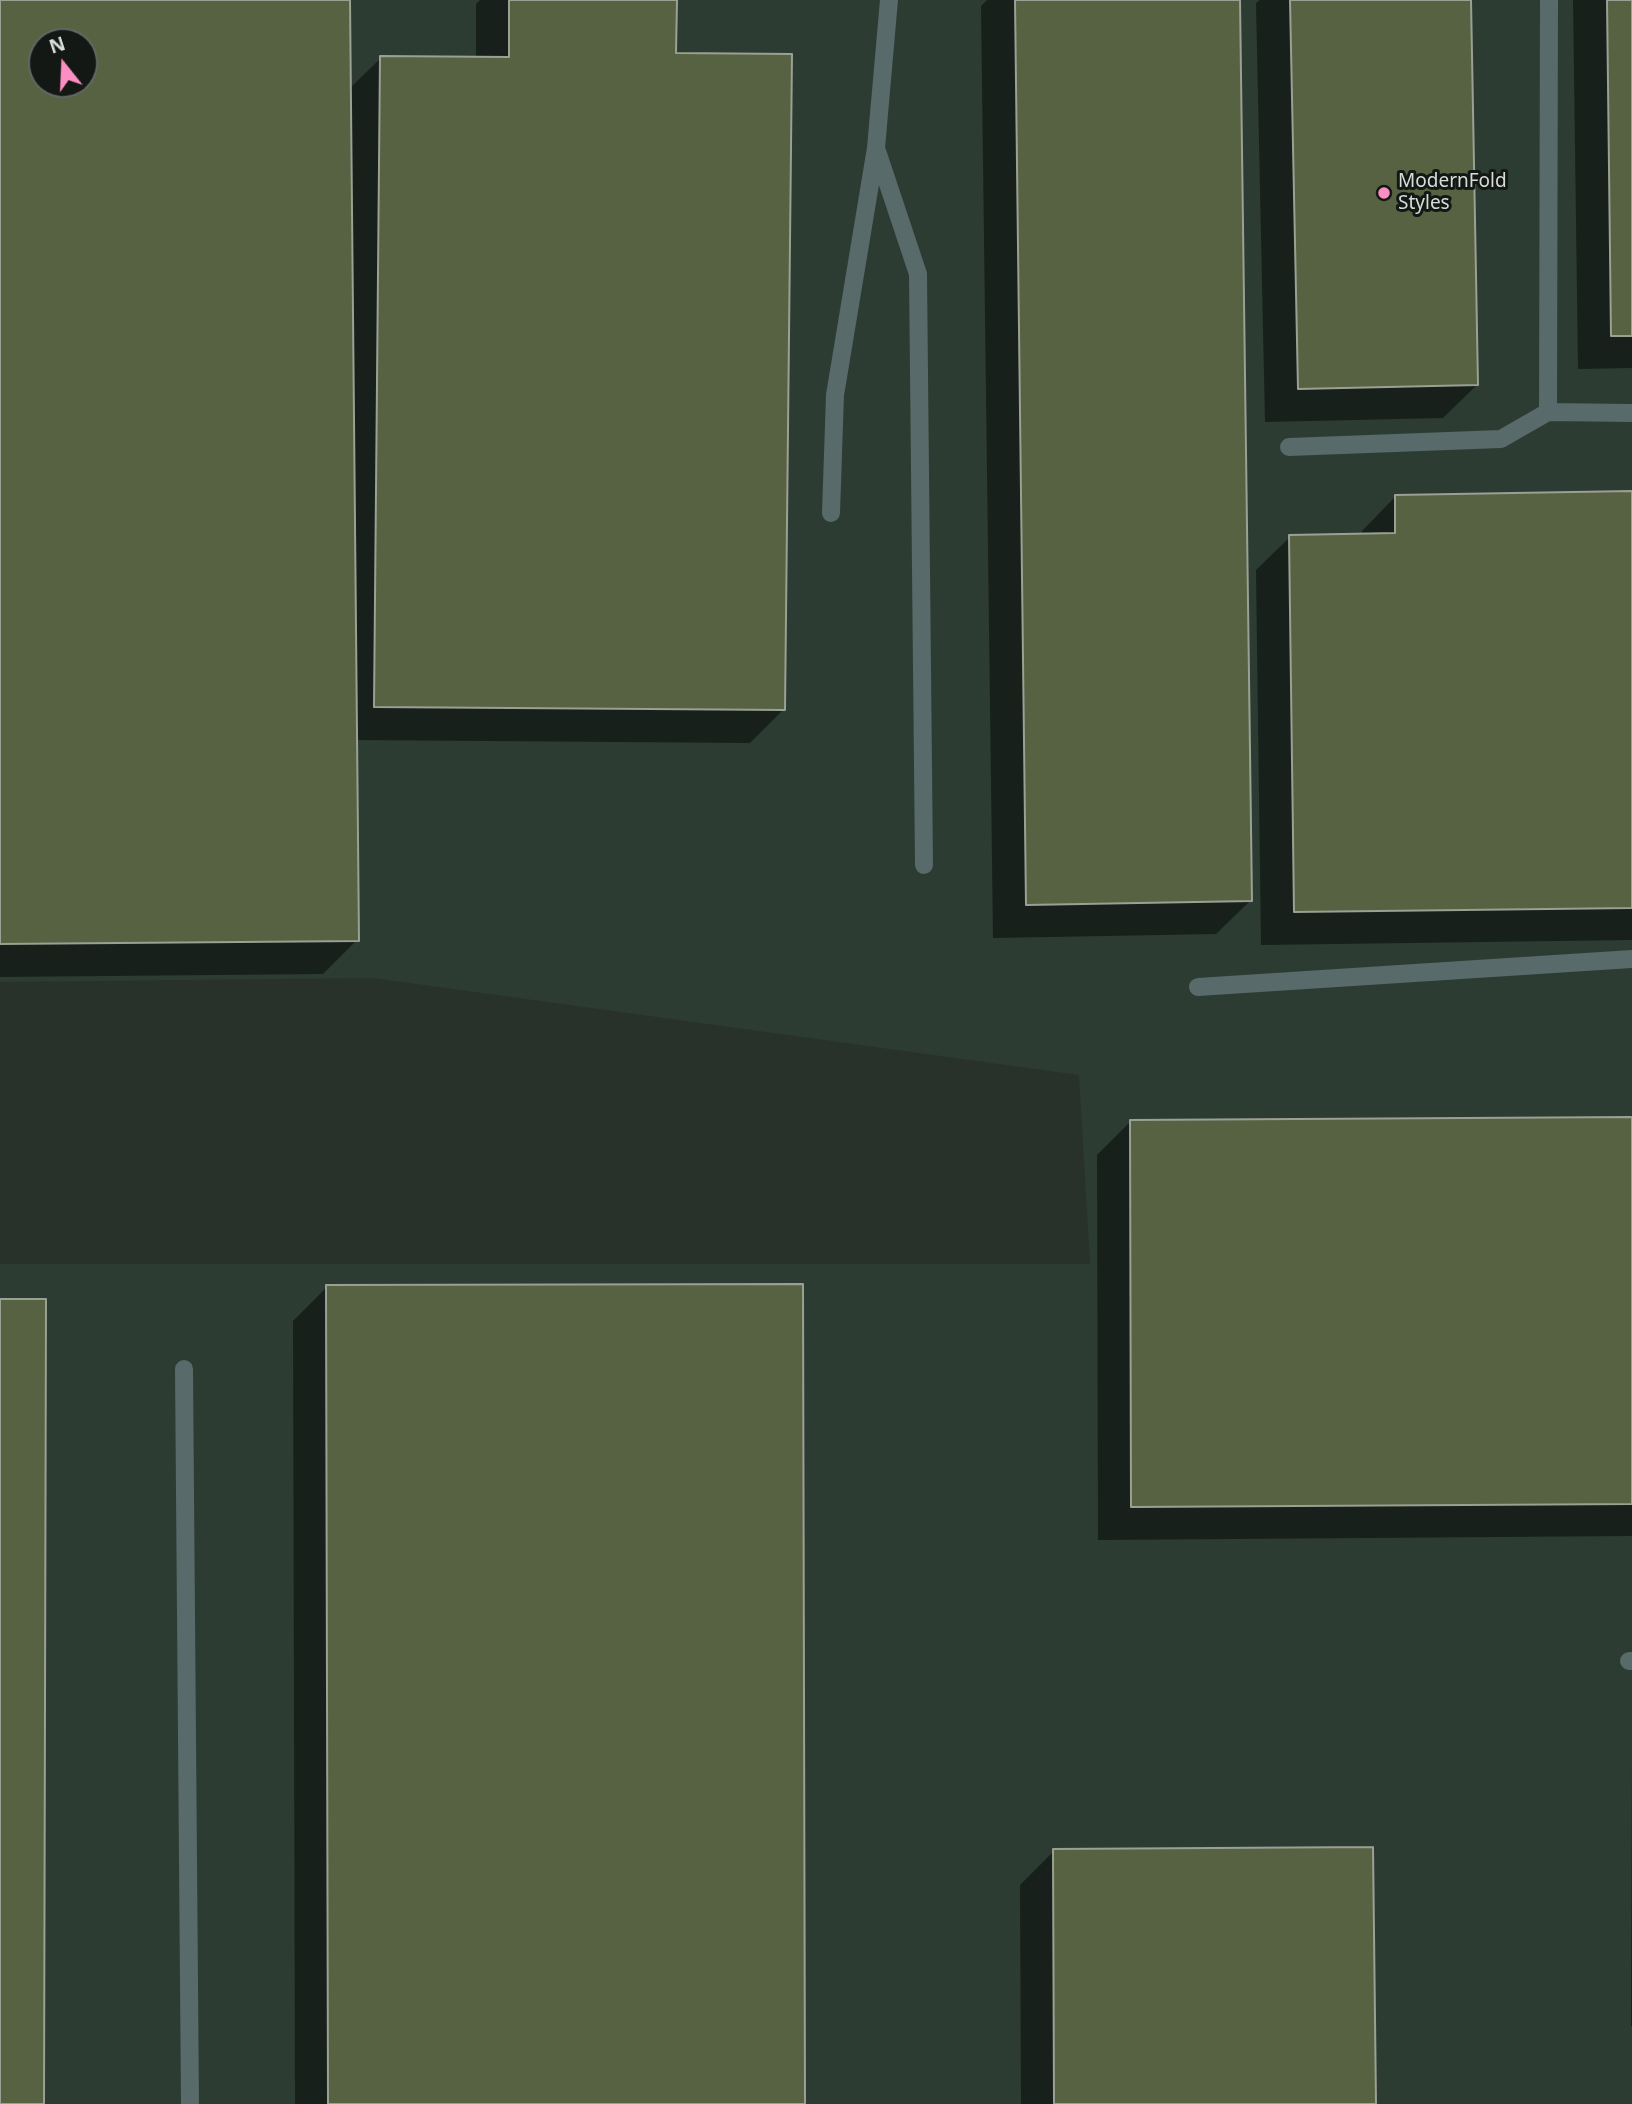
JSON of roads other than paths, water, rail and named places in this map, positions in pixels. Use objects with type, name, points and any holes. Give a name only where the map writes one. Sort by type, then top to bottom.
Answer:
[{"type":"lane","points":[[831,513],[835,395],[876,148],[889,0]]},
{"type":"lane","points":[[1548,412],[1549,0]]},
{"type":"lane","points":[[876,148],[918,274],[924,864]]},
{"type":"lane","points":[[1289,447],[1501,439],[1548,412],[1632,413]]},
{"type":"lane","points":[[1198,987],[1632,959]]},
{"type":"lane","points":[[184,1369],[190,2104]]},
{"type":"place","name":"ModernFold Styles","points":[[1384,193]]}]
